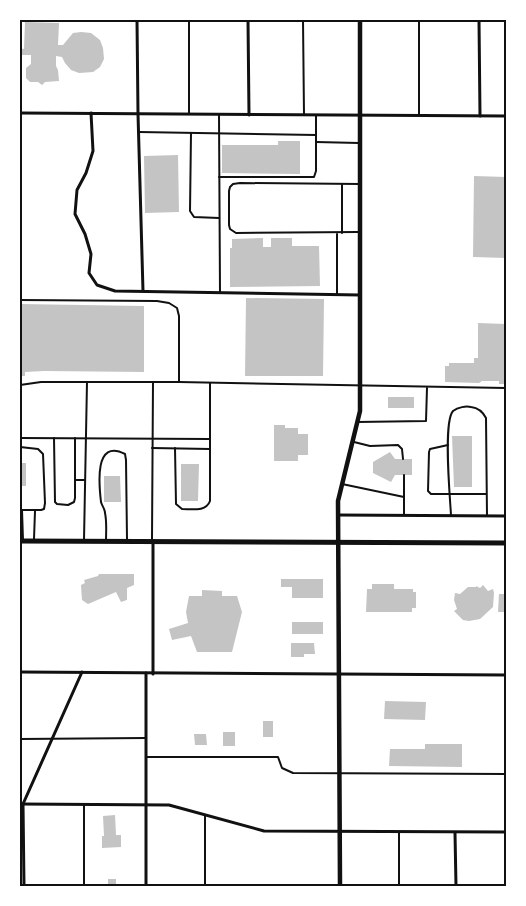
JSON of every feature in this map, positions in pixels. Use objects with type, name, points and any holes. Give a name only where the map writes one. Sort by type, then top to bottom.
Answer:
[{"type":"main road","points":[[22,541],[506,543]]},
{"type":"street","points":[[138,20],[138,114],[143,291]]},
{"type":"street","points":[[248,20],[249,115]]},
{"type":"street","points":[[340,886],[338,501],[360,411],[360,20]]},
{"type":"street","points":[[479,20],[480,116]]},
{"type":"street","points":[[20,113],[506,116]]},
{"type":"street","points":[[92,113],[93,152],[86,173],[77,190],[75,214],[85,234],[91,254],[89,272],[97,285],[116,291],[360,295]]},
{"type":"street","points":[[338,515],[506,516]]},
{"type":"street","points":[[152,542],[153,674]]},
{"type":"street","points":[[20,672],[506,675]]},
{"type":"street","points":[[24,886],[22,804],[82,672]]},
{"type":"street","points":[[146,673],[146,886]]},
{"type":"street","points":[[22,804],[169,806],[264,831],[506,832]]},
{"type":"street","points":[[455,833],[456,886]]},
{"type":"lane","points":[[189,20],[189,114]]},
{"type":"lane","points":[[303,20],[304,115]]},
{"type":"lane","points":[[419,116],[420,20]]},
{"type":"lane","points":[[220,115],[220,292]]},
{"type":"lane","points":[[219,176],[314,177],[316,171],[316,115]]},
{"type":"lane","points":[[139,132],[316,135]]},
{"type":"lane","points":[[191,133],[190,211],[194,217],[219,218]]},
{"type":"lane","points":[[316,142],[361,143]]},
{"type":"lane","points":[[361,184],[240,183],[234,184],[230,187],[229,191],[230,228],[236,233],[361,232]]},
{"type":"lane","points":[[342,184],[342,233]]},
{"type":"lane","points":[[337,233],[337,294]]},
{"type":"lane","points":[[20,300],[157,301],[169,303],[177,308],[179,382]]},
{"type":"lane","points":[[20,385],[41,382],[179,382],[506,388]]},
{"type":"lane","points":[[84,541],[87,382]]},
{"type":"lane","points":[[152,542],[153,382]]},
{"type":"lane","points":[[175,448],[176,504],[182,509],[203,509],[210,501],[210,383]]},
{"type":"lane","points":[[358,422],[426,421],[427,387]]},
{"type":"lane","points":[[451,515],[448,427],[453,411],[461,407],[471,407],[478,409],[486,418],[487,516]]},
{"type":"lane","points":[[20,438],[210,439]]},
{"type":"lane","points":[[54,438],[54,502],[68,505],[74,502],[75,438]]},
{"type":"lane","points":[[353,442],[370,446],[398,446],[402,449],[403,459]]},
{"type":"lane","points":[[448,445],[430,448],[428,491],[431,494],[486,494]]},
{"type":"lane","points":[[20,448],[38,449],[43,454],[45,507],[41,510],[21,510],[22,541]]},
{"type":"lane","points":[[152,448],[211,448]]},
{"type":"lane","points":[[106,542],[106,514],[102,503],[100,466],[101,459],[107,452],[114,451],[125,454],[126,460],[127,542]]},
{"type":"lane","points":[[404,475],[404,515]]},
{"type":"lane","points":[[75,480],[85,480]]},
{"type":"lane","points":[[342,484],[404,497]]},
{"type":"lane","points":[[34,541],[35,510]]},
{"type":"lane","points":[[20,739],[146,738]]},
{"type":"lane","points":[[146,757],[278,757],[282,768],[293,773],[506,774]]},
{"type":"lane","points":[[84,804],[84,886]]},
{"type":"lane","points":[[204,886],[205,815]]},
{"type":"lane","points":[[399,832],[399,886]]},
{"type":"building","points":[[25,22],[59,23],[58,45],[63,45],[73,33],[91,33],[100,40],[103,48],[104,59],[100,67],[93,72],[79,73],[71,70],[62,57],[56,56],[59,81],[45,82],[42,85],[38,82],[30,82],[26,78],[26,68],[31,64],[31,55],[21,55],[20,58],[20,48],[24,49]]},
{"type":"building","points":[[278,141],[300,141],[300,174],[222,173],[222,145],[278,145]]},
{"type":"building","points":[[178,155],[179,212],[145,213],[144,156]]},
{"type":"building","points":[[474,176],[506,177],[506,258],[473,257]]},
{"type":"building","points":[[263,238],[263,247],[271,247],[271,238],[292,238],[292,246],[319,246],[320,286],[230,287],[230,248],[232,248],[232,239]]},
{"type":"building","points":[[246,298],[324,299],[323,376],[245,376]]},
{"type":"building","points":[[20,304],[144,306],[144,372],[44,371],[25,372],[25,376],[20,376]]},
{"type":"building","points":[[478,323],[506,324],[506,384],[499,384],[499,381],[482,381],[479,383],[445,382],[445,366],[449,366],[449,363],[474,363],[474,358],[478,358]]},
{"type":"building","points":[[388,397],[414,397],[414,408],[388,408]]},
{"type":"building","points":[[274,425],[285,425],[285,428],[298,428],[298,434],[308,434],[308,455],[298,455],[298,461],[274,461]]},
{"type":"building","points":[[452,436],[472,436],[472,487],[454,487]]},
{"type":"building","points":[[390,452],[395,459],[412,459],[412,475],[395,475],[391,482],[373,473],[373,462]]},
{"type":"building","points":[[20,463],[26,463],[26,486],[20,486]]},
{"type":"building","points":[[181,464],[199,464],[198,501],[181,501]]},
{"type":"building","points":[[104,476],[120,476],[121,502],[104,502]]},
{"type":"building","points":[[99,574],[134,574],[134,585],[127,588],[127,600],[121,602],[116,592],[88,604],[82,600],[81,585],[85,583],[84,580]]},
{"type":"building","points":[[281,579],[323,579],[323,598],[292,598],[292,587],[281,587]]},
{"type":"building","points":[[372,584],[394,584],[394,589],[413,589],[413,592],[416,592],[416,608],[412,608],[412,612],[366,612],[367,589],[372,589]]},
{"type":"building","points":[[483,585],[488,591],[493,589],[493,607],[480,619],[463,620],[454,611],[457,609],[454,600],[455,593],[460,594],[468,587],[476,586],[480,588]]},
{"type":"building","points":[[202,590],[222,591],[222,596],[237,596],[242,612],[232,652],[197,652],[191,636],[172,640],[169,629],[188,623],[186,612],[189,596],[202,596]]},
{"type":"building","points":[[499,594],[506,594],[506,612],[498,612]]},
{"type":"building","points":[[292,622],[323,622],[323,634],[292,634]]},
{"type":"building","points":[[291,643],[314,643],[315,654],[304,654],[304,657],[291,657]]},
{"type":"building","points":[[385,701],[426,702],[425,720],[384,719]]},
{"type":"building","points":[[263,721],[273,721],[273,737],[263,737]]},
{"type":"building","points":[[223,732],[235,732],[235,746],[223,746]]},
{"type":"building","points":[[194,734],[206,734],[207,745],[195,745]]},
{"type":"building","points":[[425,744],[462,744],[462,767],[389,766],[390,749],[425,749]]},
{"type":"building","points":[[115,815],[116,835],[121,835],[121,847],[102,848],[102,836],[104,836],[103,816]]},
{"type":"building","points":[[108,879],[116,879],[116,886],[108,886]]}]
